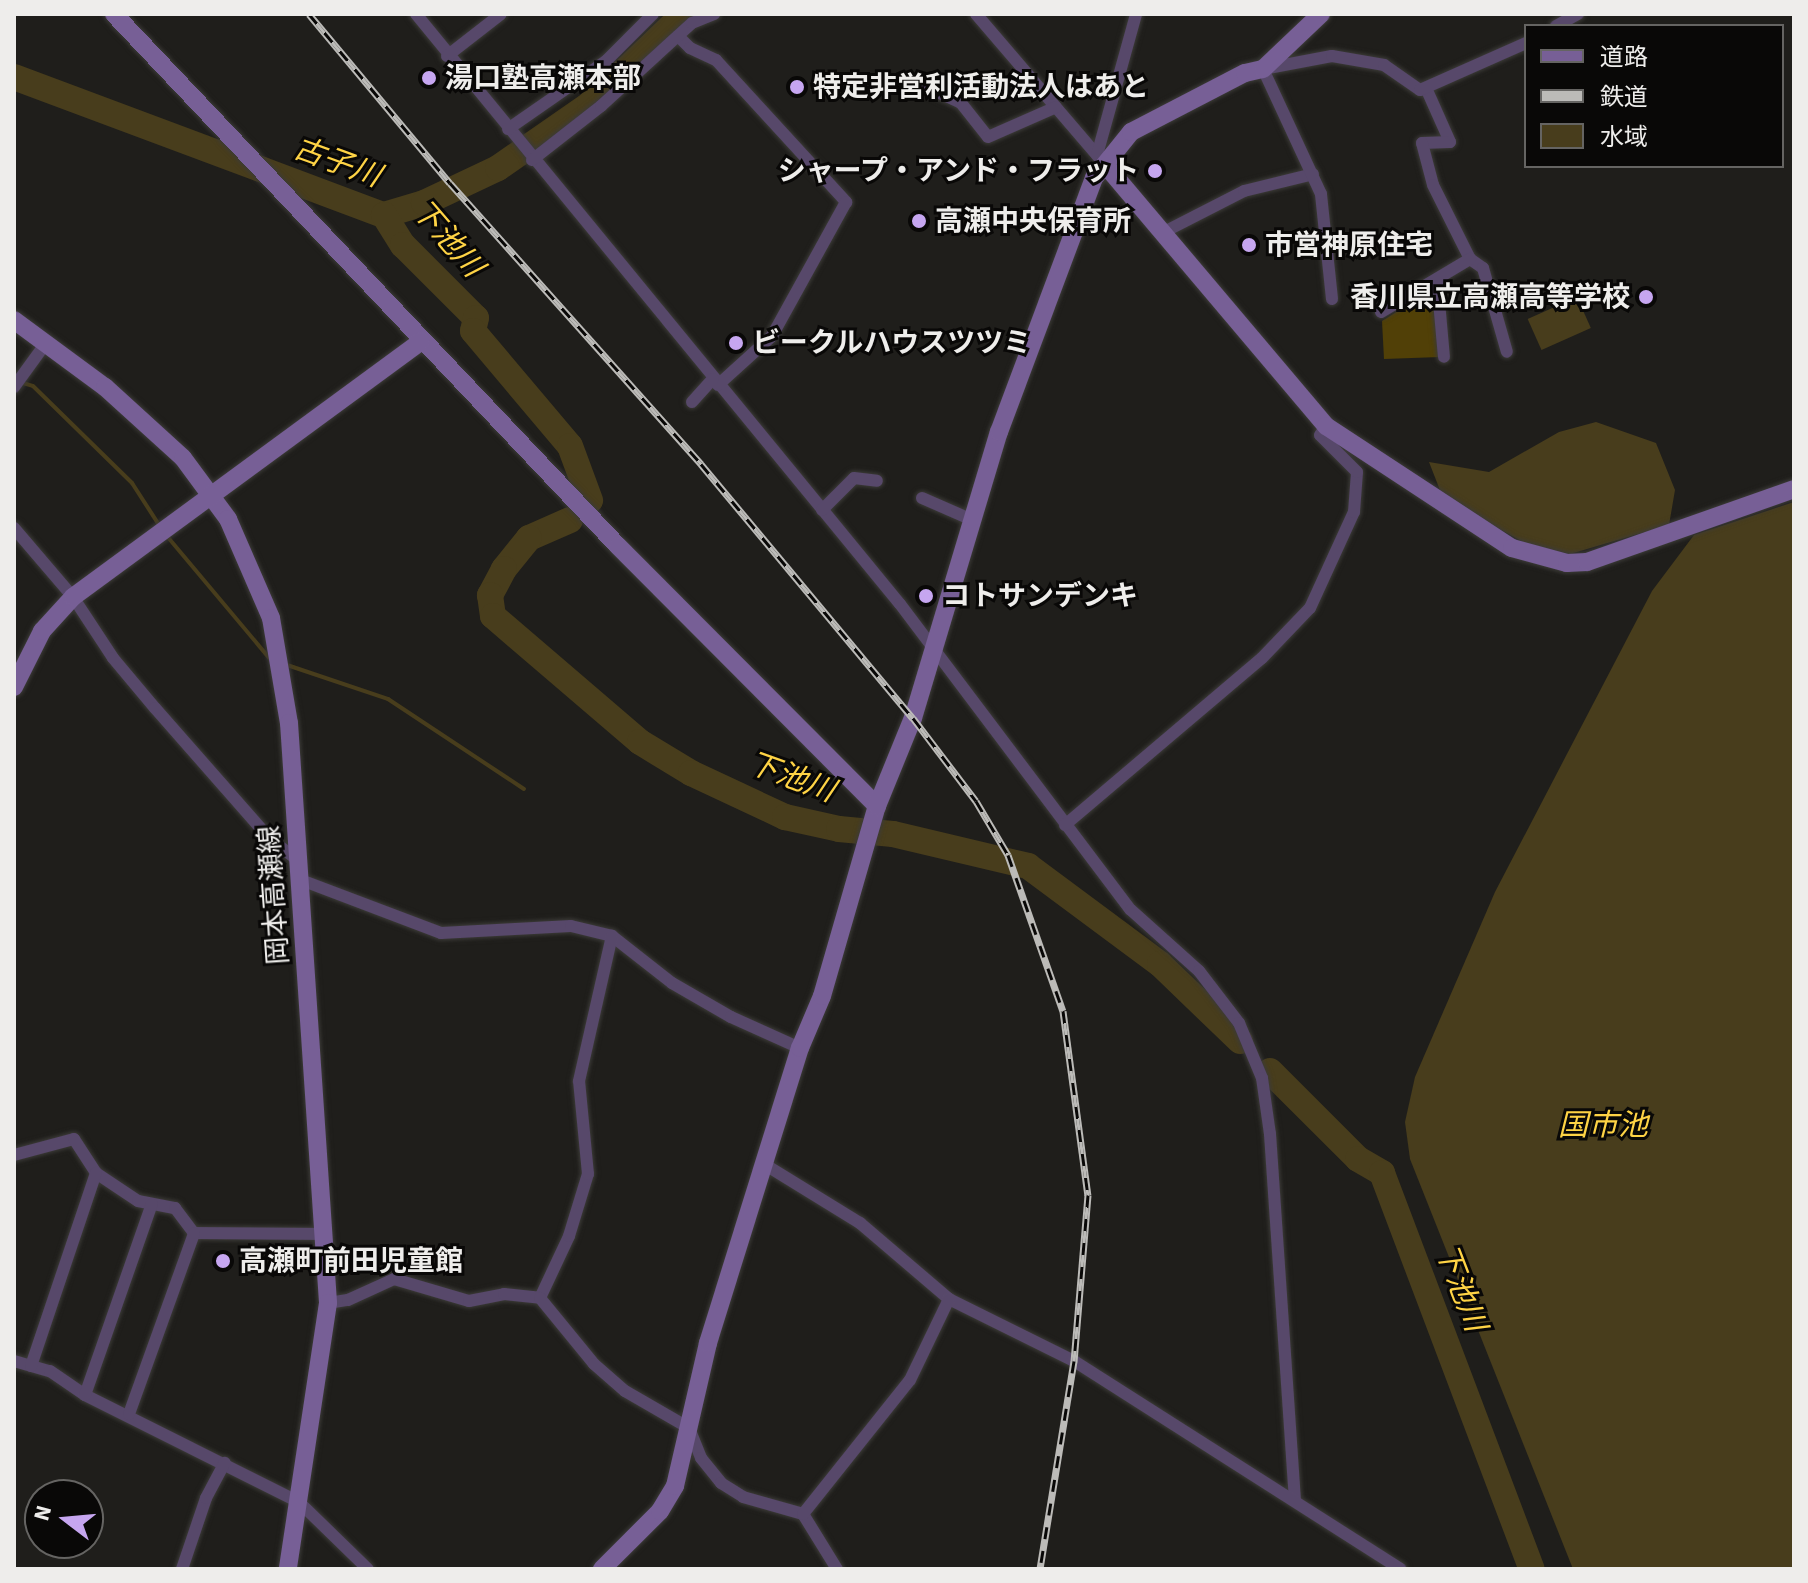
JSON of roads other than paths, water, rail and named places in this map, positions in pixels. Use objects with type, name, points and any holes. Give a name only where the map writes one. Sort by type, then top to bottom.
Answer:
[{"type":"street","points":[[114,14],[421,341],[877,806]]},
{"type":"street","points":[[416,14],[447,56],[934,650],[1131,910],[1221,996],[1252,1045],[1270,1134],[1295,1499]]},
{"type":"street","points":[[447,56],[501,14]]},
{"type":"street","points":[[508,129],[606,61],[653,14]]},
{"type":"street","points":[[532,160],[601,106],[678,36],[688,18],[714,14]]},
{"type":"street","points":[[976,14],[1326,426],[1512,548],[1567,563],[1618,555],[1794,489]]},
{"type":"street","points":[[602,1569],[670,1497],[711,1329],[800,1048],[822,996],[877,806],[934,650],[972,520],[1059,264],[1103,162],[1136,14]]},
{"type":"street","points":[[1263,69],[1321,14]]},
{"type":"street","points":[[1559,21],[1578,14]]},
{"type":"street","points":[[678,36],[690,48],[716,60],[846,202],[772,336],[692,402]]},
{"type":"street","points":[[1103,162],[1148,120],[1263,69],[1332,56],[1384,65],[1420,90],[1524,44]]},
{"type":"street","points":[[1263,69],[1321,194],[1332,299]]},
{"type":"street","points":[[927,87],[961,103],[988,137],[1056,107]]},
{"type":"street","points":[[1426,88],[1450,142],[1422,143],[1433,185],[1470,259],[1483,268],[1507,352]]},
{"type":"street","points":[[1164,232],[1244,191],[1313,174]]},
{"type":"street","points":[[1381,312],[1470,259]]},
{"type":"street","points":[[1437,279],[1444,357]]},
{"type":"street","name":"岡本高瀬線","points":[[14,320],[151,425],[212,497],[249,557],[271,618],[289,723],[326,1234],[328,1303],[288,1569]]},
{"type":"street","points":[[14,687],[42,631],[73,597],[421,341]]},
{"type":"street","points":[[14,387],[46,343]]},
{"type":"street","points":[[1065,825],[1262,658],[1310,608],[1354,512],[1357,472],[1320,435],[1326,426]]},
{"type":"street","points":[[822,510],[854,478],[877,481]]},
{"type":"street","points":[[922,498],[972,520]]},
{"type":"street","points":[[14,528],[73,597],[113,658],[300,871],[441,933],[542,925],[612,936],[672,983],[731,1017],[800,1048]]},
{"type":"street","points":[[540,1298],[569,1236],[588,1174],[579,1081],[612,936]]},
{"type":"street","points":[[14,1155],[74,1139],[96,1173],[138,1201],[175,1208],[194,1233]]},
{"type":"street","points":[[764,1164],[860,1223],[949,1299],[1074,1361],[1295,1499],[1400,1569]]},
{"type":"street","points":[[31,1366],[96,1173]]},
{"type":"street","points":[[85,1395],[152,1204]]},
{"type":"street","points":[[194,1233],[326,1234]]},
{"type":"street","points":[[129,1414],[194,1233]]},
{"type":"street","points":[[328,1303],[348,1300],[394,1279],[469,1301],[504,1294],[540,1298],[594,1364],[625,1391],[689,1428],[701,1458],[721,1483],[743,1497],[803,1514],[837,1569]]},
{"type":"street","points":[[803,1514],[910,1380],[949,1299]]},
{"type":"street","points":[[14,1361],[50,1371],[85,1395],[129,1414],[299,1502],[368,1569]]},
{"type":"street","points":[[182,1569],[206,1498],[225,1463]]},
{"type":"water","points":[[1577,297],[1591,328],[1541,350],[1528,319]]},
{"type":"water","points":[[1596,422],[1656,443],[1675,490],[1669,525],[1570,554],[1525,543],[1443,498],[1429,462],[1489,472],[1559,432]]},
{"type":"water","name":"国市池","points":[[1794,502],[1794,1569],[1573,1569],[1410,1159],[1405,1122],[1415,1077],[1495,892],[1652,591],[1694,535]]},
{"type":"waterway","name":"古子川","points":[[14,77],[384,215],[424,203],[498,168],[590,104],[684,14]]},
{"type":"waterway","name":"下池川","points":[[384,215],[403,245],[476,318],[473,331],[570,446],[590,500]]},
{"type":"waterway","points":[[23,383],[33,386],[132,483],[161,528]]},
{"type":"waterway","name":"下池川","points":[[570,520],[529,538],[504,569],[490,595],[493,616],[640,742],[691,773],[785,817],[839,829],[893,834],[1028,866],[1160,964],[1240,1041]]},
{"type":"waterway","points":[[166,535],[271,660]]},
{"type":"waterway","points":[[287,665],[388,699],[524,789]]},
{"type":"waterway","name":"下池川","points":[[1270,1071],[1358,1159],[1382,1173],[1532,1569]]},
{"type":"railway","points":[[309,14],[450,183],[701,464],[913,718],[976,801],[1008,855],[1063,1011],[1088,1195],[1074,1361],[1040,1569]]},
{"type":"place","name":"湯口塾高瀬本部","points":[[429,78]]},
{"type":"place","name":"特定非営利活動法人はあと","points":[[797,87]]},
{"type":"place","name":"シャープ・アンド・フラット","points":[[1155,171]]},
{"type":"place","name":"高瀬中央保育所","points":[[919,221]]},
{"type":"place","name":"市営神原住宅","points":[[1249,245]]},
{"type":"place","name":"香川県立高瀬高等学校","points":[[1646,297]]},
{"type":"place","name":"ビークルハウスツツミ","points":[[736,343]]},
{"type":"place","name":"コトサンデンキ","points":[[926,596]]},
{"type":"place","name":"高瀬町前田児童館","points":[[223,1261]]}]
